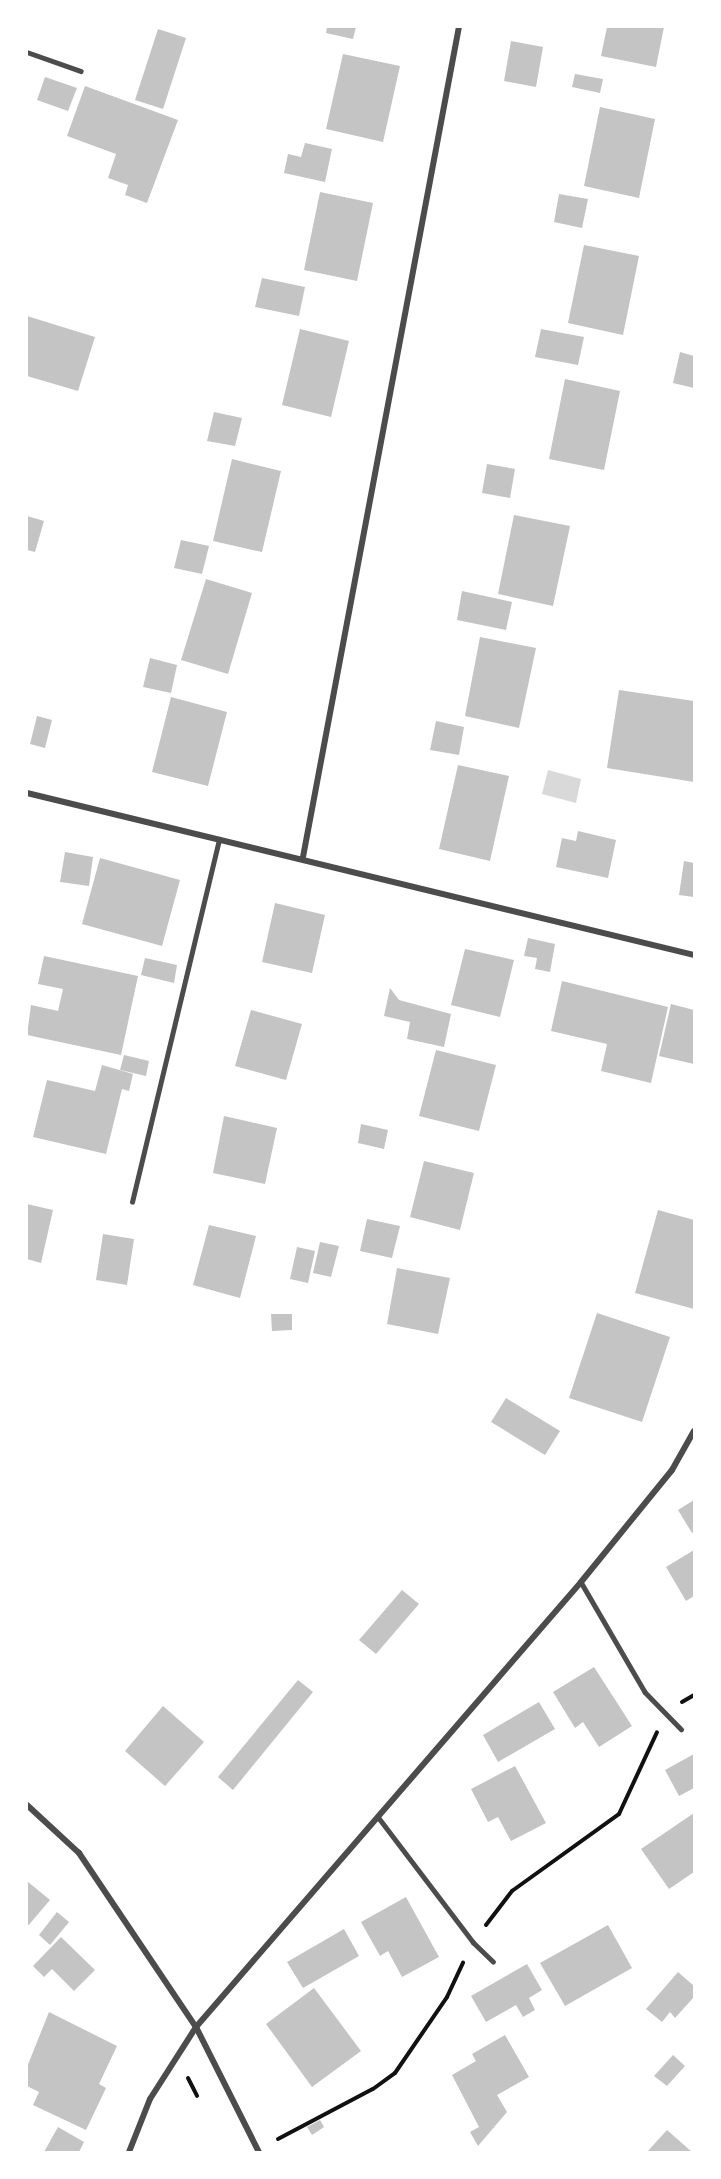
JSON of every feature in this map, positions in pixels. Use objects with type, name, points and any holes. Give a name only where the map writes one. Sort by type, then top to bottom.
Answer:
[{"type":"street","points":[[303,857],[459,27]]},
{"type":"street","points":[[27,793],[303,857],[694,955]]},
{"type":"street","points":[[129,2152],[150,2099],[196,2027],[581,1582],[672,1470],[694,1431]]},
{"type":"street","points":[[27,1805],[79,1853],[196,2027],[258,2151]]},
{"type":"lane","points":[[27,52],[81,71]]},
{"type":"lane","points":[[132,1202],[219,839]]},
{"type":"lane","points":[[581,1582],[645,1692],[681,1729]]},
{"type":"lane","points":[[379,1818],[473,1942],[493,1961]]},
{"type":"path","points":[[493,1916],[512,1891],[619,1814],[665,1713]]},
{"type":"path","points":[[258,2151],[373,2089],[395,2073],[453,1984]]},
{"type":"shaded area","points":[[548,770],[581,779],[576,803],[542,794]]},
{"type":"building","points":[[327,27],[356,27],[353,39],[326,33]]},
{"type":"building","points":[[607,27],[664,27],[656,67],[601,56]]},
{"type":"building","points":[[158,29],[186,38],[163,109],[135,100]]},
{"type":"building","points":[[511,41],[543,47],[536,87],[504,81]]},
{"type":"building","points":[[343,54],[400,66],[383,142],[326,129]]},
{"type":"building","points":[[575,74],[603,79],[600,93],[572,87]]},
{"type":"building","points":[[45,77],[77,88],[68,111],[37,100]]},
{"type":"building","points":[[85,86],[178,120],[147,203],[125,195],[128,185],[108,178],[116,154],[67,136]]},
{"type":"building","points":[[600,107],[655,119],[639,198],[584,186]]},
{"type":"building","points":[[305,143],[332,149],[325,182],[284,173],[288,154],[301,157]]},
{"type":"building","points":[[320,192],[373,203],[357,281],[304,270]]},
{"type":"building","points":[[559,194],[588,199],[582,228],[554,222]]},
{"type":"building","points":[[584,245],[639,256],[623,335],[568,323]]},
{"type":"building","points":[[262,278],[305,287],[299,316],[255,307]]},
{"type":"building","points":[[27,316],[95,337],[78,391],[27,376]]},
{"type":"building","points":[[300,329],[349,341],[331,417],[282,405]]},
{"type":"building","points":[[541,329],[584,337],[578,365],[535,357]]},
{"type":"building","points":[[680,352],[694,356],[694,388],[673,383]]},
{"type":"building","points":[[565,379],[620,391],[604,470],[549,459]]},
{"type":"building","points":[[214,412],[242,418],[235,446],[207,441]]},
{"type":"building","points":[[232,459],[281,471],[262,552],[213,541]]},
{"type":"building","points":[[487,464],[515,469],[510,498],[482,493]]},
{"type":"building","points":[[514,515],[570,526],[553,606],[498,594]]},
{"type":"building","points":[[27,516],[44,521],[35,552],[27,550]]},
{"type":"building","points":[[181,540],[209,546],[202,574],[174,568]]},
{"type":"building","points":[[206,579],[252,593],[228,674],[181,660]]},
{"type":"building","points":[[462,591],[512,602],[506,630],[457,620]]},
{"type":"building","points":[[480,637],[536,648],[519,728],[465,716]]},
{"type":"building","points":[[150,658],[177,665],[171,693],[143,687]]},
{"type":"building","points":[[619,690],[694,701],[694,782],[607,768]]},
{"type":"building","points":[[171,697],[227,712],[208,786],[152,772]]},
{"type":"building","points":[[37,716],[52,720],[45,748],[30,744]]},
{"type":"building","points":[[436,721],[464,727],[459,755],[430,750]]},
{"type":"building","points":[[458,765],[509,776],[490,861],[439,849]]},
{"type":"building","points":[[578,831],[616,840],[608,878],[556,867],[562,838],[576,841]]},
{"type":"building","points":[[65,852],[93,857],[89,886],[60,882]]},
{"type":"building","points":[[100,858],[180,880],[162,946],[82,924]]},
{"type":"building","points":[[684,861],[694,863],[694,897],[679,895]]},
{"type":"building","points":[[275,903],[325,915],[312,973],[262,962]]},
{"type":"building","points":[[528,938],[555,944],[550,972],[535,969],[537,958],[524,956]]},
{"type":"building","points":[[465,949],[514,960],[500,1017],[451,1005]]},
{"type":"building","points":[[44,956],[138,976],[121,1055],[27,1035],[31,1005],[58,1011],[63,989],[38,984]]},
{"type":"building","points":[[145,958],[177,965],[174,983],[141,975]]},
{"type":"building","points":[[562,981],[668,1007],[651,1083],[601,1071],[607,1044],[551,1031]]},
{"type":"building","points":[[390,988],[399,1000],[451,1014],[444,1047],[407,1039],[410,1022],[384,1016]]},
{"type":"building","points":[[671,1004],[694,1010],[694,1064],[659,1056]]},
{"type":"building","points":[[251,1010],[302,1024],[286,1080],[235,1066]]},
{"type":"building","points":[[436,1050],[496,1065],[479,1131],[419,1116]]},
{"type":"building","points":[[124,1055],[149,1061],[146,1076],[120,1070]]},
{"type":"building","points":[[102,1065],[133,1074],[129,1091],[122,1089],[106,1154],[33,1137],[47,1080],[95,1091]]},
{"type":"building","points":[[224,1116],[277,1128],[265,1184],[213,1173]]},
{"type":"building","points":[[361,1124],[388,1130],[384,1149],[358,1143]]},
{"type":"building","points":[[424,1161],[474,1173],[460,1230],[410,1217]]},
{"type":"building","points":[[27,1204],[53,1210],[41,1263],[27,1259]]},
{"type":"building","points":[[658,1210],[694,1220],[694,1309],[635,1293]]},
{"type":"building","points":[[367,1219],[400,1226],[392,1258],[360,1251]]},
{"type":"building","points":[[209,1225],[256,1236],[240,1298],[193,1285]]},
{"type":"building","points":[[103,1234],[134,1239],[127,1285],[96,1280]]},
{"type":"building","points":[[320,1242],[339,1246],[331,1277],[313,1273]]},
{"type":"building","points":[[297,1247],[315,1251],[308,1283],[290,1279]]},
{"type":"building","points":[[397,1268],[450,1278],[438,1334],[387,1324]]},
{"type":"building","points":[[597,1313],[670,1337],[642,1422],[569,1398]]},
{"type":"building","points":[[271,1314],[292,1314],[292,1330],[272,1331]]},
{"type":"building","points":[[506,1398],[560,1431],[545,1455],[491,1422]]},
{"type":"building","points":[[694,1500],[694,1532],[692,1533],[678,1510]]},
{"type":"building","points":[[694,1550],[694,1596],[686,1601],[666,1567]]},
{"type":"building","points":[[402,1590],[419,1604],[376,1654],[359,1640]]},
{"type":"building","points":[[594,1667],[632,1726],[599,1747],[583,1722],[575,1728],[553,1692]]},
{"type":"building","points":[[298,1680],[313,1692],[233,1790],[218,1777]]},
{"type":"building","points":[[539,1702],[555,1729],[498,1762],[483,1735]]},
{"type":"building","points":[[163,1706],[204,1742],[165,1786],[125,1751]]},
{"type":"building","points":[[694,1754],[694,1788],[679,1796],[665,1770]]},
{"type":"building","points":[[515,1766],[546,1823],[511,1841],[498,1817],[488,1822],[471,1789]]},
{"type":"building","points":[[694,1813],[694,1872],[669,1889],[641,1849]]},
{"type":"building","points":[[27,1881],[50,1900],[27,1927]]},
{"type":"building","points":[[406,1897],[439,1957],[402,1977],[388,1951],[380,1956],[361,1922]]},
{"type":"building","points":[[57,1912],[69,1922],[50,1945],[39,1935]]},
{"type":"building","points":[[608,1925],[632,1968],[565,2006],[540,1963]]},
{"type":"building","points":[[344,1929],[359,1956],[303,1988],[287,1962]]},
{"type":"building","points":[[61,1937],[95,1970],[74,1991],[52,1969],[44,1977],[33,1966]]},
{"type":"building","points":[[527,1964],[542,1990],[529,1998],[535,2010],[523,2017],[516,2005],[486,2022],[471,1996]]},
{"type":"building","points":[[678,1972],[694,1986],[694,1997],[675,2018],[670,2012],[662,2022],[646,2009]]},
{"type":"building","points":[[314,1988],[361,2051],[312,2087],[266,2024]]},
{"type":"building","points":[[49,2012],[117,2046],[99,2084],[106,2088],[86,2130],[33,2105],[39,2092],[27,2086],[27,2067]]},
{"type":"building","points":[[505,2035],[529,2077],[497,2095],[507,2112],[478,2146],[470,2132],[479,2127],[452,2075],[476,2061],[472,2054]]},
{"type":"building","points":[[673,2055],[685,2066],[667,2086],[654,2076]]},
{"type":"building","points":[[320,2120],[324,2127],[312,2135],[307,2127]]},
{"type":"building","points":[[58,2127],[84,2142],[79,2152],[44,2152]]},
{"type":"building","points":[[667,2130],[692,2152],[647,2152]]}]
